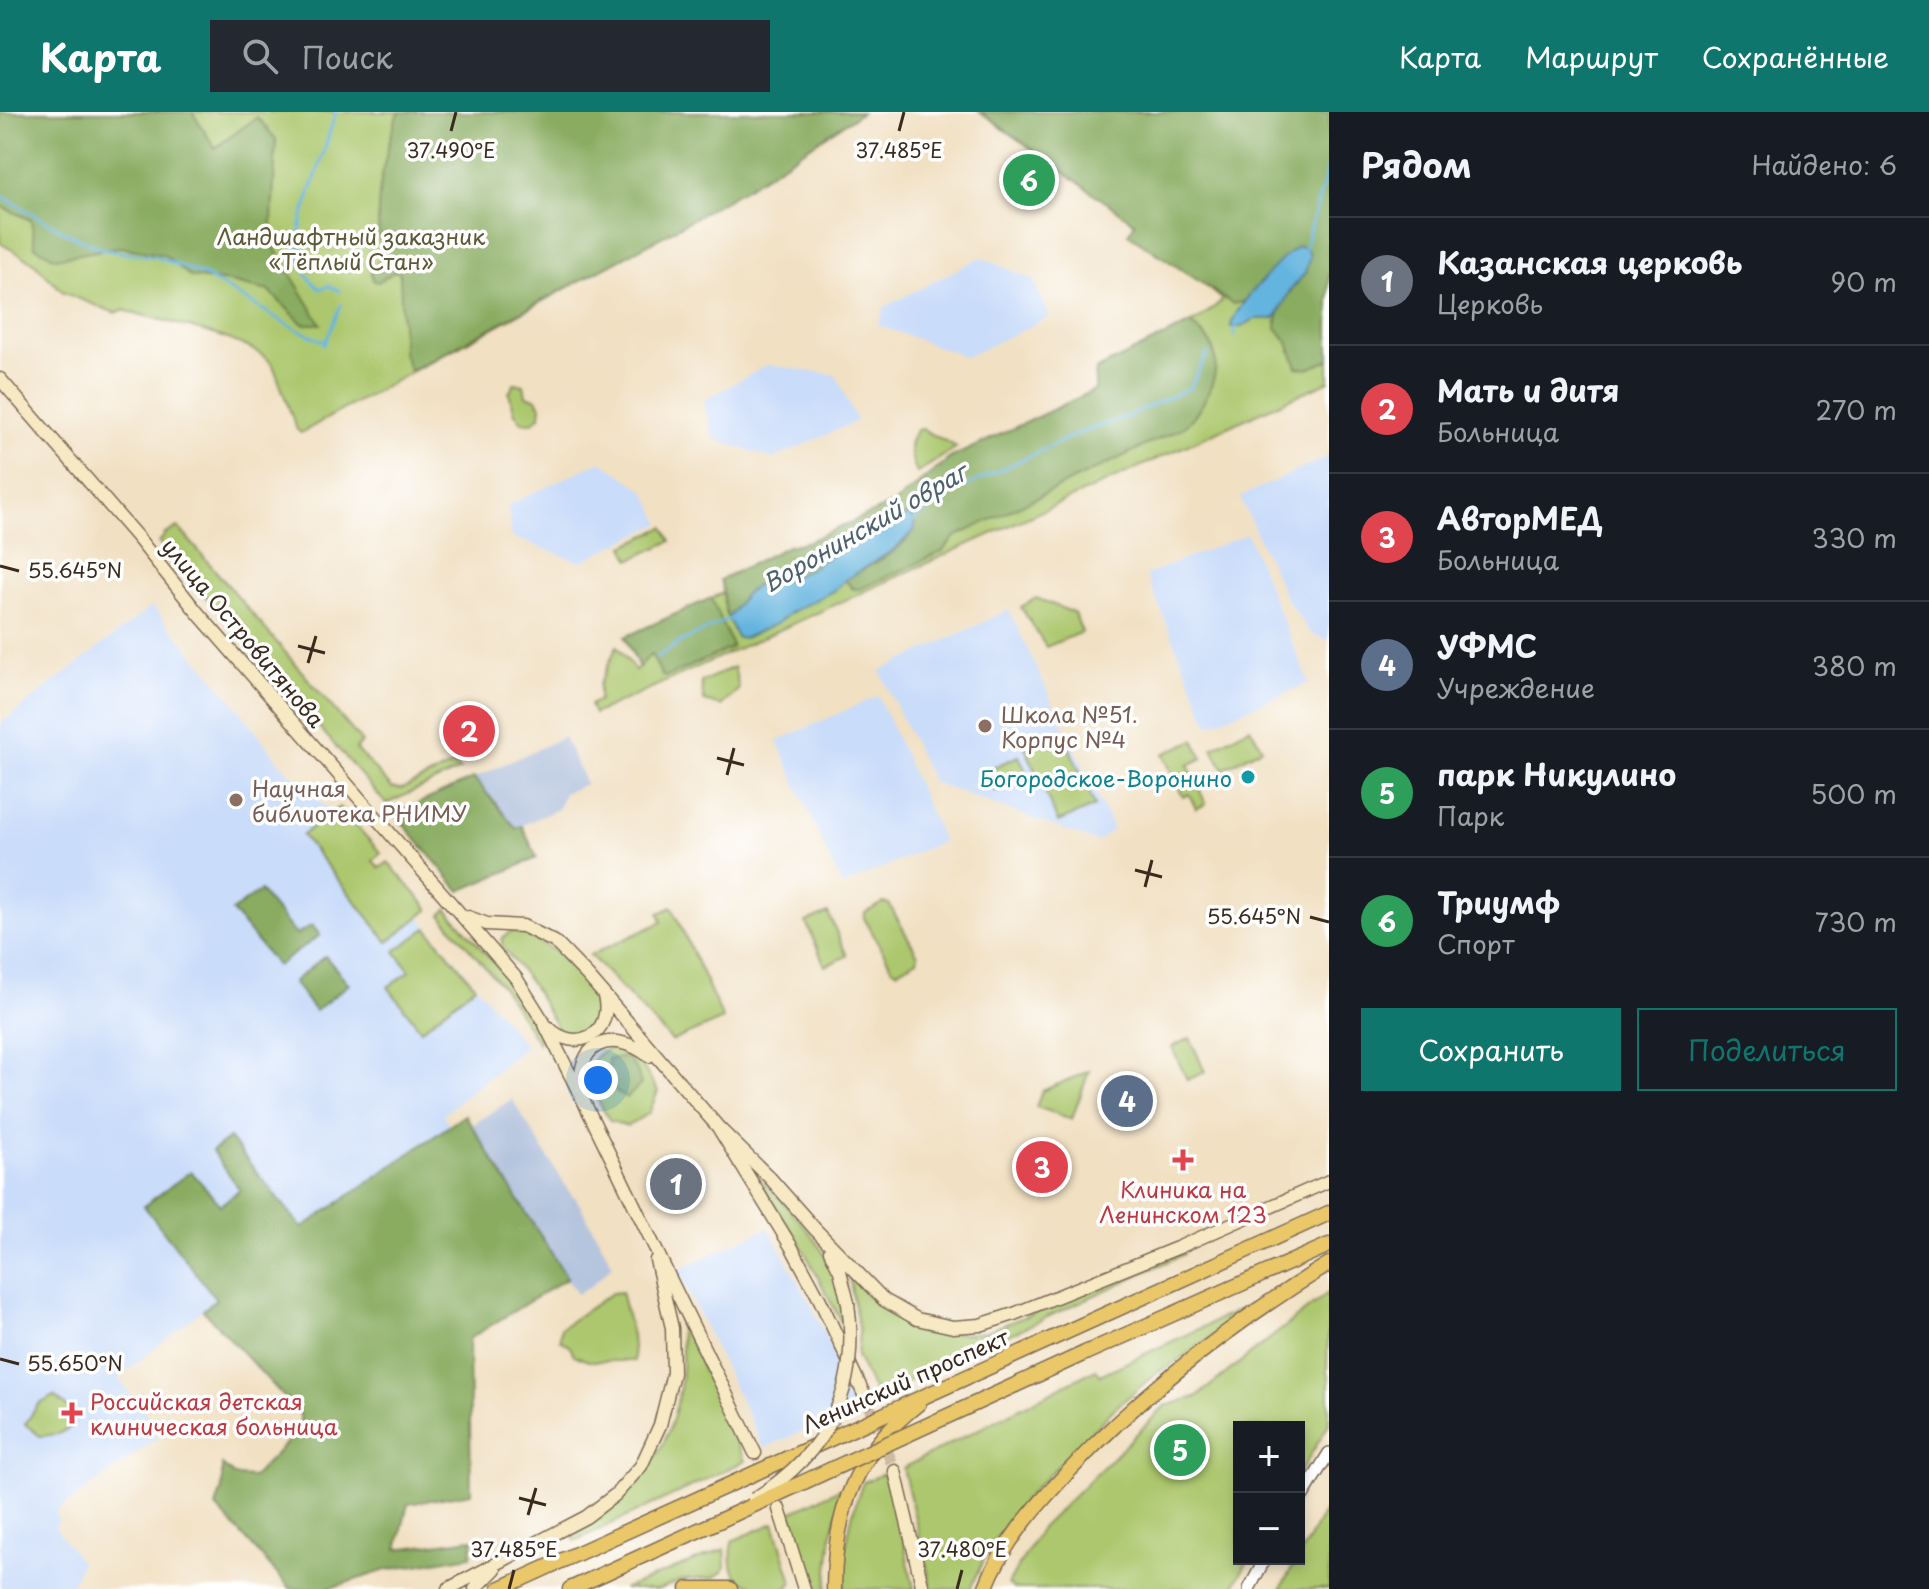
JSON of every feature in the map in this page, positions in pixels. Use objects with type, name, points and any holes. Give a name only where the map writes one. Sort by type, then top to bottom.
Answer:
[{"type":"main road","name":"улица Островитянова","points":[[0,379],[138,538],[197,612],[502,960],[543,1021],[755,1453]]},
{"type":"main road","name":"улица Островитянова","points":[[459,910],[487,924],[532,928],[562,947],[718,1127],[792,1248],[867,1401]]},
{"type":"main road","points":[[502,960],[495,947],[498,934],[517,926],[532,928]]},
{"type":"main road","points":[[543,1021],[551,1031],[566,1039],[577,1041],[587,1038],[604,1019],[606,1006],[603,993]]},
{"type":"main road","points":[[583,1100],[583,1066],[589,1054],[605,1042],[617,1040],[630,1044],[664,1067]]},
{"type":"main road","points":[[718,1127],[770,1178],[873,1291],[893,1307],[927,1323],[967,1326],[990,1322],[1177,1248],[1329,1181]]},
{"type":"main road","name":"Ленинский проспект","points":[[499,1589],[1329,1213]]},
{"type":"main road","points":[[721,1520],[786,1476],[818,1445],[840,1403],[851,1361],[848,1303],[835,1259],[815,1229]]},
{"type":"main road","points":[[448,1589],[572,1526],[601,1507],[634,1477],[654,1441],[668,1399],[674,1358],[672,1328],[652,1241]]},
{"type":"main road","points":[[570,1589],[1329,1245]]},
{"type":"main road","points":[[985,1589],[997,1561],[1019,1526],[1117,1422],[1163,1382],[1247,1318],[1329,1264]]},
{"type":"main road","points":[[834,1589],[839,1528],[848,1494],[860,1468],[893,1424],[939,1389]]},
{"type":"main road","points":[[895,1471],[923,1589]]},
{"type":"main road","points":[[779,1509],[804,1589]]},
{"type":"main road","points":[[475,1589],[503,1562]]},
{"type":"main road","points":[[796,1563],[796,1589]]},
{"type":"main road","points":[[688,1589],[730,1589]]},
{"type":"street","points":[[1305,1493],[1329,1453]]},
{"type":"street","points":[[1249,1589],[1262,1565]]},
{"type":"shaded area","points":[[981,257],[1033,280],[1050,317],[966,357],[878,325],[884,307]]},
{"type":"shaded area","points":[[767,365],[836,375],[857,421],[773,459],[714,439],[703,401]]},
{"type":"shaded area","points":[[1329,456],[1329,641],[1310,633],[1285,597],[1240,497]]},
{"type":"shaded area","points":[[601,461],[645,491],[661,523],[580,562],[511,537],[508,505]]},
{"type":"shaded area","points":[[1247,534],[1309,683],[1209,725],[1146,575]]},
{"type":"shaded area","points":[[152,606],[233,701],[280,763],[327,808],[526,1046],[443,1115],[450,1125],[302,1228],[212,1151],[241,1189],[220,1205],[144,1206],[216,1299],[118,1378],[154,1424],[157,1438],[56,1512],[58,1522],[55,1527],[81,1563],[70,1589],[0,1589],[0,724]]},
{"type":"shaded area","name":"Школа №51. Корпус №4","points":[[1009,610],[1113,829],[1097,842],[932,782],[880,671]]},
{"type":"shaded area","points":[[878,696],[943,841],[842,886],[777,741]]},
{"type":"shaded area","points":[[564,737],[586,784],[564,793],[558,809],[516,828],[474,778]]},
{"type":"shaded area","points":[[512,1099],[576,1198],[613,1265],[590,1287],[577,1294],[472,1125]]},
{"type":"shaded area","points":[[768,1228],[811,1304],[858,1405],[764,1449],[678,1270]]},
{"type":"green space","name":"Ландшафтный заказник «Тёплый Стан»","points":[[0,112],[862,112],[655,239],[301,433],[297,430],[273,365],[262,355],[204,331],[123,310],[115,313],[64,293],[33,262],[0,243]]},
{"type":"green space","points":[[0,112],[192,112],[215,148],[257,117],[276,139],[271,242],[321,324],[303,324],[269,291],[191,277],[164,255],[120,247],[56,258],[35,247],[31,220],[0,206]]},
{"type":"green space","points":[[402,112],[862,112],[751,185],[658,239],[410,371],[403,351],[400,273],[395,271],[378,282],[373,280],[371,272],[384,255],[378,222],[380,185],[397,115]]},
{"type":"green space","points":[[980,112],[1329,112],[1329,381],[594,714],[590,705],[599,700],[599,685],[617,646],[635,670],[639,667],[625,637],[725,592],[720,580],[788,546],[807,542],[895,503],[950,458],[1095,390],[1096,370],[1198,320],[1223,300],[1194,276],[1128,234],[1135,223]]},
{"type":"green space","points":[[980,112],[1329,112],[1329,360],[1308,369],[1297,367],[1287,340],[1276,328],[1282,305],[1305,273],[1268,277],[1246,301],[1233,304],[1128,234],[1135,223]]},
{"type":"green space","points":[[1189,324],[1203,334],[1212,347],[1215,374],[1203,402],[1184,427],[955,537],[942,552],[860,589],[853,589],[845,580],[895,551],[910,535],[915,526],[909,514],[799,574],[771,584],[757,585],[745,594],[728,618],[720,580],[788,546],[807,542],[895,503],[950,458],[1095,390],[1096,370]]},
{"type":"green space","points":[[515,383],[524,385],[526,396],[535,398],[541,406],[540,416],[532,423],[522,422],[515,413],[509,393]]},
{"type":"green space","points":[[922,429],[957,447],[917,473],[910,446],[913,435]]},
{"type":"green space","points":[[178,527],[362,742],[356,749],[392,788],[402,789],[455,764],[460,770],[386,804],[159,543],[165,534]]},
{"type":"green space","points":[[664,527],[671,541],[630,560],[624,546]]},
{"type":"green space","points":[[711,598],[731,648],[666,677],[662,676],[651,654],[639,667],[625,637]]},
{"type":"green space","points":[[1036,598],[1074,613],[1082,632],[1046,647],[1021,607]]},
{"type":"green space","points":[[734,667],[739,689],[721,706],[704,701],[701,682]]},
{"type":"green space","points":[[1250,727],[1262,748],[1224,769],[1212,748]]},
{"type":"green space","points":[[1062,731],[1095,806],[1058,822],[1025,747]]},
{"type":"green space","points":[[1194,740],[1203,758],[1188,765],[1206,804],[1196,809],[1189,794],[1183,797],[1163,754]]},
{"type":"green space","points":[[1019,756],[1028,776],[995,791],[986,770]]},
{"type":"green space","points":[[474,778],[516,828],[522,826],[537,858],[460,891],[395,814]]},
{"type":"green space","points":[[339,807],[381,853],[373,861],[380,868],[388,862],[429,909],[388,942],[302,835]]},
{"type":"green space","points":[[260,891],[296,935],[312,925],[320,935],[277,966],[232,911]]},
{"type":"green space","points":[[883,903],[889,904],[918,955],[917,960],[897,971],[864,918],[865,913]]},
{"type":"green space","points":[[672,907],[723,1019],[672,1041],[590,955],[662,922],[659,913]]},
{"type":"green space","points":[[447,909],[518,995],[537,1030],[538,1043],[504,989],[441,915]]},
{"type":"green space","points":[[828,913],[847,956],[825,966],[806,922]]},
{"type":"green space","points":[[427,928],[475,986],[421,1030],[388,987],[410,971],[395,951]]},
{"type":"green space","points":[[510,932],[520,932],[557,952],[595,996],[601,1013],[593,1028],[577,1037],[558,1029],[532,985],[502,946],[502,938]]},
{"type":"green space","points":[[325,956],[349,984],[315,1011],[293,982]]},
{"type":"green space","points":[[1190,1038],[1205,1072],[1187,1080],[1172,1047]]},
{"type":"green space","points":[[616,1047],[634,1053],[658,1091],[649,1113],[627,1126],[610,1121],[587,1077],[596,1056]]},
{"type":"green space","points":[[627,1057],[637,1071],[641,1084],[627,1098],[613,1087],[608,1059]]},
{"type":"green space","points":[[1089,1071],[1072,1119],[1036,1107],[1042,1091]]},
{"type":"green space","points":[[465,1115],[567,1278],[469,1339],[471,1493],[408,1504],[397,1549],[473,1539],[471,1556],[386,1570],[327,1589],[291,1589],[216,1507],[222,1488],[222,1465],[235,1476],[253,1477],[300,1429],[300,1414],[203,1310],[216,1299],[144,1206],[191,1171],[220,1205],[240,1190],[212,1151],[229,1138],[302,1228]]},
{"type":"green space","points":[[750,1167],[812,1235],[831,1266],[844,1327],[800,1243]]},
{"type":"green space","points":[[1183,1251],[1184,1254],[876,1396],[857,1356],[859,1331],[849,1276],[878,1305],[909,1325],[926,1331],[965,1334],[985,1332]]},
{"type":"green space","points":[[621,1292],[632,1335],[634,1361],[588,1361],[574,1355],[570,1347],[560,1340],[561,1328],[612,1293]]},
{"type":"green space","points":[[1329,1292],[1329,1424],[1305,1464],[1305,1421],[1233,1421],[1233,1565],[1246,1565],[1232,1589],[1014,1589],[1008,1584],[1041,1528],[1165,1406],[1196,1397]]},
{"type":"green space","points":[[1250,1305],[1251,1308],[1159,1371],[1114,1409],[1022,1502],[990,1547],[970,1589],[932,1589],[903,1468],[1096,1369],[1100,1375]]},
{"type":"green space","points":[[679,1317],[745,1461],[575,1541],[572,1535],[616,1504],[634,1486],[663,1445],[679,1395],[682,1361]]},
{"type":"green space","points":[[54,1396],[76,1414],[71,1427],[58,1434],[40,1436],[25,1424],[38,1405]]},
{"type":"green space","points":[[883,1474],[896,1506],[914,1589],[844,1589],[846,1548],[858,1495],[863,1482]]},
{"type":"green space","points":[[844,1487],[832,1533],[826,1589],[814,1589],[791,1512]]},
{"type":"green space","points":[[1329,1504],[1329,1589],[1280,1589],[1294,1565],[1305,1565],[1305,1546]]},
{"type":"green space","points":[[774,1523],[792,1582],[786,1589],[748,1584],[737,1576],[732,1566],[732,1541]]},
{"type":"green space","points":[[725,1549],[726,1565],[713,1578],[681,1580],[660,1589],[623,1589]]},
{"type":"water","points":[[1298,246],[1306,248],[1310,255],[1305,273],[1290,291],[1277,316],[1231,327],[1248,297]]},
{"type":"water","points":[[910,514],[914,531],[893,550],[845,580],[835,590],[791,612],[778,623],[744,638],[737,638],[728,618],[745,594],[757,585],[771,584],[799,574],[864,536]]},
{"type":"waterway","points":[[336,112],[303,218],[299,249],[308,277],[320,289],[329,286],[340,291]]},
{"type":"waterway","name":"Воронинский овраг","points":[[1304,250],[1329,165]]},
{"type":"waterway","points":[[0,195],[68,234],[105,250],[157,257],[206,276],[290,326],[325,342]]},
{"type":"waterway","points":[[324,345],[341,305]]},
{"type":"waterway","name":"Воронинский овраг","points":[[1234,336],[1236,327]]},
{"type":"waterway","name":"Воронинский овраг","points":[[912,521],[953,492],[1077,434],[1126,417],[1190,388],[1208,353]]},
{"type":"waterway","name":"Воронинский овраг","points":[[656,658],[682,641],[731,618]]},
{"type":"tunnel","points":[[867,1401],[895,1471]]},
{"type":"place","name":"Триумф","points":[[1029,180]]},
{"type":"place","name":"Школа №51. Корпус №4","points":[[985,726]]},
{"type":"place","name":"Мать и дитя","points":[[469,731]]},
{"type":"place","name":"Богородское-Воронино","points":[[1248,777]]},
{"type":"place","name":"Научная библиотека РНИМУ","points":[[236,800]]},
{"type":"place","name":"УФМС","points":[[1127,1101]]},
{"type":"place","name":"Клиника на Ленинском 123","points":[[1183,1160]]},
{"type":"place","name":"АвторМЕД","points":[[1042,1167]]},
{"type":"place","name":"Казанская церковь","points":[[676,1184]]},
{"type":"place","name":"Российская детская клиническая больница","points":[[72,1413]]},
{"type":"place","name":"парк Никулино","points":[[1180,1450]]}]
